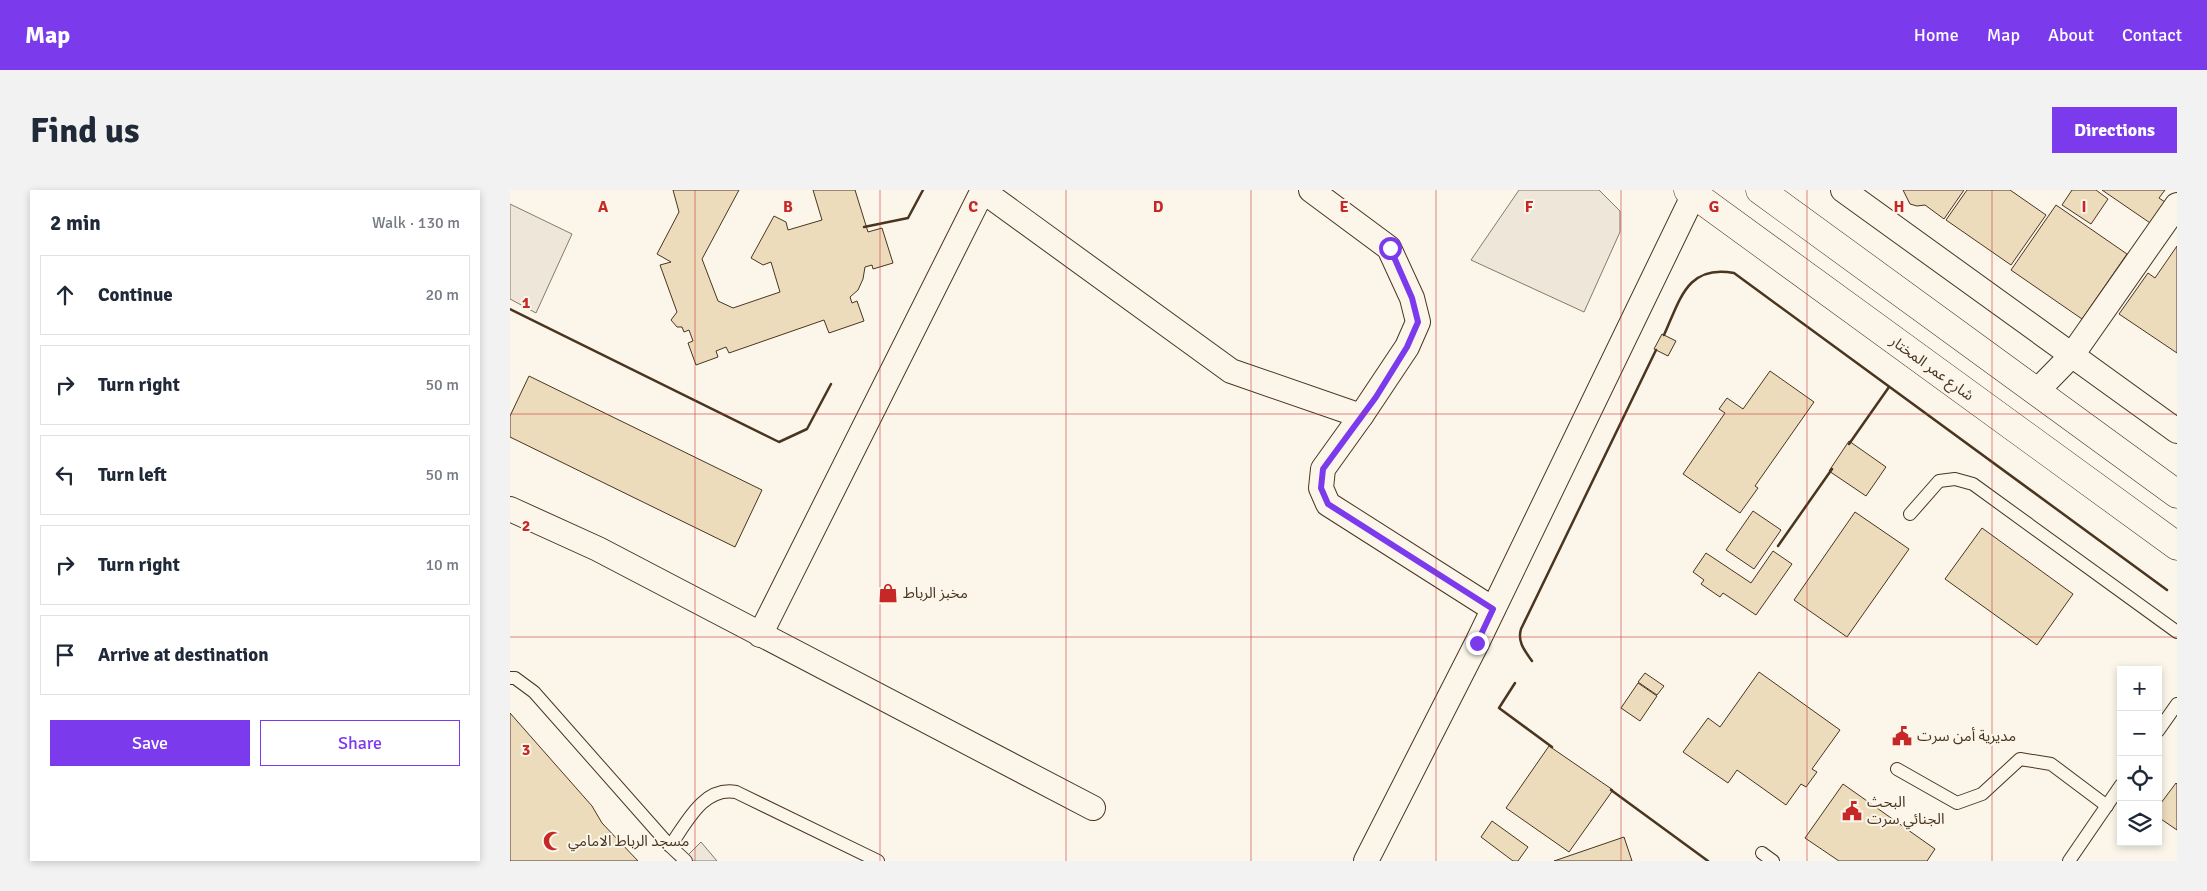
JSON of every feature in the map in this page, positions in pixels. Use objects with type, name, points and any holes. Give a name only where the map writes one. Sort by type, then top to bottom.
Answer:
[{"type":"main road","points":[[1760,190],[2177,494]]},
{"type":"main road","name":"شارع عمر المختار","points":[[1691,192],[2177,546]]},
{"type":"street","points":[[1311,190],[1390,248],[1412,298],[1418,322],[1407,347],[1323,469],[1321,488],[1328,504],[1493,609]]},
{"type":"street","points":[[1844,190],[2177,431]]},
{"type":"street","points":[[760,635],[983,191],[1231,371],[1361,416]]},
{"type":"street","points":[[1366,861],[1493,609],[1691,192]]},
{"type":"street","points":[[2036,392],[2072,355],[2177,205]]},
{"type":"street","points":[[510,509],[598,549],[1093,808]]},
{"type":"lane","points":[[1910,514],[1939,482],[1955,479],[1973,484],[2177,632]]},
{"type":"lane","points":[[510,678],[515,678],[534,692],[670,846],[686,861]]},
{"type":"lane","points":[[2162,725],[2177,704]]},
{"type":"lane","points":[[1897,769],[1957,803],[1982,794],[2020,759],[2051,764],[2107,806]]},
{"type":"lane","points":[[670,846],[703,802],[718,792],[726,790],[736,792],[878,861]]},
{"type":"lane","points":[[2069,861],[2117,791]]},
{"type":"lane","points":[[1762,853],[1773,861]]},
{"type":"shaded area","points":[[1519,190],[1599,190],[1620,211],[1620,232],[1584,312],[1471,260]]},
{"type":"shaded area","points":[[510,204],[572,234],[536,313],[510,299]]},
{"type":"shaded area","points":[[701,842],[717,861],[682,861]]},
{"type":"building","points":[[673,190],[739,190],[702,259],[718,301],[733,308],[780,292],[771,262],[763,265],[751,258],[774,216],[786,222],[788,230],[822,220],[813,190],[855,190],[868,232],[882,228],[893,263],[873,269],[872,265],[865,267],[863,279],[858,290],[850,297],[852,303],[857,301],[864,321],[829,333],[824,320],[729,353],[726,347],[716,351],[718,357],[696,365],[688,343],[693,341],[689,330],[684,332],[682,327],[677,327],[671,320],[677,312],[660,265],[671,262],[657,254],[679,212]]},
{"type":"building","points":[[1903,190],[1964,190],[1944,219],[1925,205],[1917,206],[1910,204]]},
{"type":"building","points":[[1967,190],[2010,190],[2046,215],[2011,265],[1946,220]]},
{"type":"building","points":[[2072,190],[2096,190],[2108,199],[2091,224],[2062,205]]},
{"type":"building","points":[[2102,190],[2165,190],[2159,198],[2171,206],[2156,227]]},
{"type":"building","points":[[2056,205],[2127,254],[2082,319],[2011,270]]},
{"type":"building","points":[[2177,246],[2177,353],[2119,314],[2148,273],[2155,278]]},
{"type":"building","points":[[1662,334],[1676,341],[1668,356],[1654,349]]},
{"type":"building","points":[[1770,371],[1814,402],[1755,486],[1758,488],[1740,513],[1683,474],[1725,413],[1719,409],[1727,398],[1743,409]]},
{"type":"building","points":[[529,376],[762,490],[735,547],[510,437],[510,416]]},
{"type":"building","points":[[1849,441],[1886,467],[1866,496],[1829,471]]},
{"type":"building","points":[[1753,511],[1781,530],[1754,569],[1726,550]]},
{"type":"building","points":[[1855,512],[1909,549],[1847,637],[1794,600]]},
{"type":"building","points":[[1982,528],[2073,594],[2037,645],[1945,579]]},
{"type":"building","points":[[1773,551],[1792,564],[1756,615],[1723,593],[1720,597],[1701,584],[1704,580],[1693,572],[1706,553],[1751,583]]},
{"type":"building","points":[[1759,672],[1840,730],[1812,769],[1817,772],[1806,787],[1801,784],[1786,805],[1737,770],[1728,783],[1683,752],[1708,718],[1720,727]]},
{"type":"building","points":[[1645,673],[1664,686],[1657,695],[1638,682]]},
{"type":"building","points":[[1638,683],[1657,696],[1640,721],[1621,708]]},
{"type":"building","points":[[510,713],[592,806],[602,823],[638,861],[510,861]]},
{"type":"building","points":[[1549,746],[1613,790],[1569,852],[1506,808]]},
{"type":"building","points":[[2176,783],[2177,830],[2162,820],[2162,802]]},
{"type":"building","name":"البحث الجنائي سرت","points":[[1843,784],[1935,849],[1927,861],[1839,861],[1805,838]]},
{"type":"building","points":[[1492,821],[1528,847],[1518,861],[1513,861],[1481,837]]},
{"type":"building","points":[[1624,837],[1632,861],[1554,861]]},
{"type":"wall","points":[[864,227],[908,218],[923,190]]},
{"type":"wall","points":[[1664,335],[1681,298],[1695,279],[1705,274],[1718,272],[1734,273],[2167,590]]},
{"type":"wall","points":[[510,309],[779,442],[807,429],[831,384]]},
{"type":"wall","points":[[1532,661],[1521,642],[1521,629],[1656,350]]},
{"type":"wall","points":[[1849,444],[1889,387]]},
{"type":"wall","points":[[1778,546],[1832,469]]},
{"type":"wall","points":[[1515,683],[1499,708],[1552,747]]},
{"type":"wall","points":[[1611,790],[1708,861]]},
{"type":"place","name":"مخبز الرباط","points":[[888,593]]},
{"type":"place","name":"مديرية أمن سرت","points":[[1902,736]]},
{"type":"place","name":"البحث الجنائي سرت","points":[[1852,811]]},
{"type":"place","name":"مسجد الرباط الامامي","points":[[553,841]]},
{"type":"route","points":[[1390,248],[1412,298],[1418,322],[1407,347],[1376,397],[1323,469],[1321,488],[1328,504],[1493,609],[1477,643]]}]
